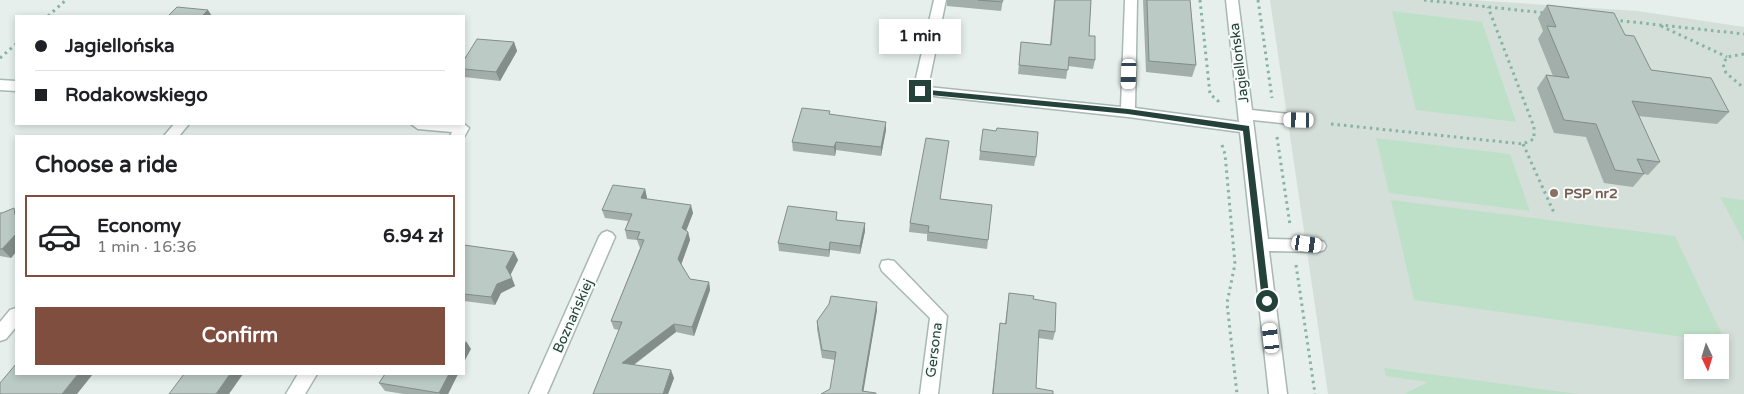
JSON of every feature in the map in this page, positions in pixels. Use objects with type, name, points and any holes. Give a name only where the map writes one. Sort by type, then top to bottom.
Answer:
[{"type":"street","points":[[940,0],[920,91],[1128,112],[1246,121],[1275,118],[1299,120]]},
{"type":"street","points":[[1128,112],[1130,0]]},
{"type":"street","name":"Jagiellońska","points":[[1232,0],[1278,394]]},
{"type":"street","points":[[0,84],[15,86]]},
{"type":"street","points":[[172,135],[181,125]]},
{"type":"street","points":[[429,125],[462,128],[458,135]]},
{"type":"street","name":"Boznańskiej","points":[[538,394],[607,237]]},
{"type":"street","points":[[1260,244],[1318,246]]},
{"type":"street","name":"Gersona","points":[[888,266],[939,316],[929,394]]},
{"type":"street","points":[[0,334],[15,316]]},
{"type":"street","points":[[296,394],[307,375]]},
{"type":"path","points":[[49,15],[66,0]]},
{"type":"path","points":[[1200,0],[1210,94],[1218,101],[1218,108]]},
{"type":"path","points":[[1258,0],[1314,394]]},
{"type":"path","points":[[1424,0],[1554,14]]},
{"type":"path","points":[[1331,124],[1523,144],[1534,139],[1534,127],[1488,7]]},
{"type":"path","points":[[1611,20],[1744,34]]},
{"type":"path","points":[[1658,25],[1727,57],[1744,54]]},
{"type":"path","points":[[0,58],[15,45]]},
{"type":"path","points":[[1727,57],[1723,64],[1726,73],[1744,88]]},
{"type":"path","points":[[1221,144],[1225,154],[1234,264],[1227,303],[1237,394]]},
{"type":"path","points":[[1523,144],[1555,215]]},
{"type":"shaded area","points":[[1270,0],[1471,0],[1638,11],[1744,27],[1744,394],[1328,394]]},
{"type":"green space","points":[[1392,11],[1482,22],[1516,122],[1416,110]]},
{"type":"green space","points":[[1376,138],[1510,154],[1530,211],[1389,193]]},
{"type":"green space","points":[[1720,197],[1744,200],[1744,242]]},
{"type":"green space","points":[[1391,200],[1675,236],[1722,334],[1684,334],[1684,337],[1414,300]]},
{"type":"green space","points":[[1384,368],[1578,394],[1404,394],[1428,382],[1386,376]]},
{"type":"building","points":[[978,0],[1003,0],[1002,2]]},
{"type":"building","points":[[1055,0],[1091,0],[1089,36],[1095,36],[1095,60],[1069,57],[1068,70],[1019,65],[1021,42],[1051,45]]},
{"type":"building","points":[[1147,0],[1190,0],[1196,65],[1149,61]]},
{"type":"building","points":[[1547,5],[1614,13],[1625,35],[1634,36],[1651,70],[1711,78],[1729,112],[1632,101],[1660,162],[1637,159],[1644,174],[1615,170],[1596,124],[1564,120],[1546,75],[1569,78],[1547,26],[1556,27]]},
{"type":"building","points":[[177,7],[208,10],[203,15],[169,15]]},
{"type":"building","points":[[477,39],[514,42],[496,72],[465,69],[465,58]]},
{"type":"building","points":[[802,108],[830,111],[829,114],[886,122],[881,147],[836,142],[834,147],[792,142]]},
{"type":"building","points":[[997,128],[1038,132],[1036,157],[980,151],[983,129],[996,131]]},
{"type":"building","points":[[926,138],[949,141],[940,199],[992,205],[988,240],[928,232],[929,226],[910,223]]},
{"type":"building","points":[[613,185],[645,189],[641,198],[691,205],[682,228],[688,232],[678,259],[690,279],[709,282],[692,327],[674,324],[622,363],[671,370],[663,394],[593,394],[622,322],[611,321],[644,240],[637,239],[640,232],[625,230],[632,214],[602,210]]},
{"type":"building","points":[[788,206],[837,212],[836,220],[865,223],[860,246],[830,242],[829,250],[778,243]]},
{"type":"building","points":[[14,208],[15,235],[0,249],[0,213]]},
{"type":"building","points":[[465,245],[514,252],[506,267],[512,278],[497,284],[491,297],[465,294]]},
{"type":"building","points":[[1009,293],[1034,296],[1033,299],[1056,303],[1055,332],[1039,330],[1036,388],[1053,391],[1053,394],[993,394],[1000,323],[1006,324]]},
{"type":"building","points":[[831,296],[877,302],[862,391],[876,394],[821,394],[830,389],[836,352],[822,350],[817,321],[829,304]]},
{"type":"building","points":[[15,365],[15,375],[77,375],[62,394],[0,394],[0,383]]},
{"type":"building","points":[[183,375],[229,375],[216,394],[169,394]]},
{"type":"building","points":[[384,375],[448,375],[439,393],[379,383]]},
{"type":"place","name":"PSP nr2","points":[[1554,193]]},
{"type":"route","points":[[920,91],[1128,112],[1247,128],[1267,301]]}]
